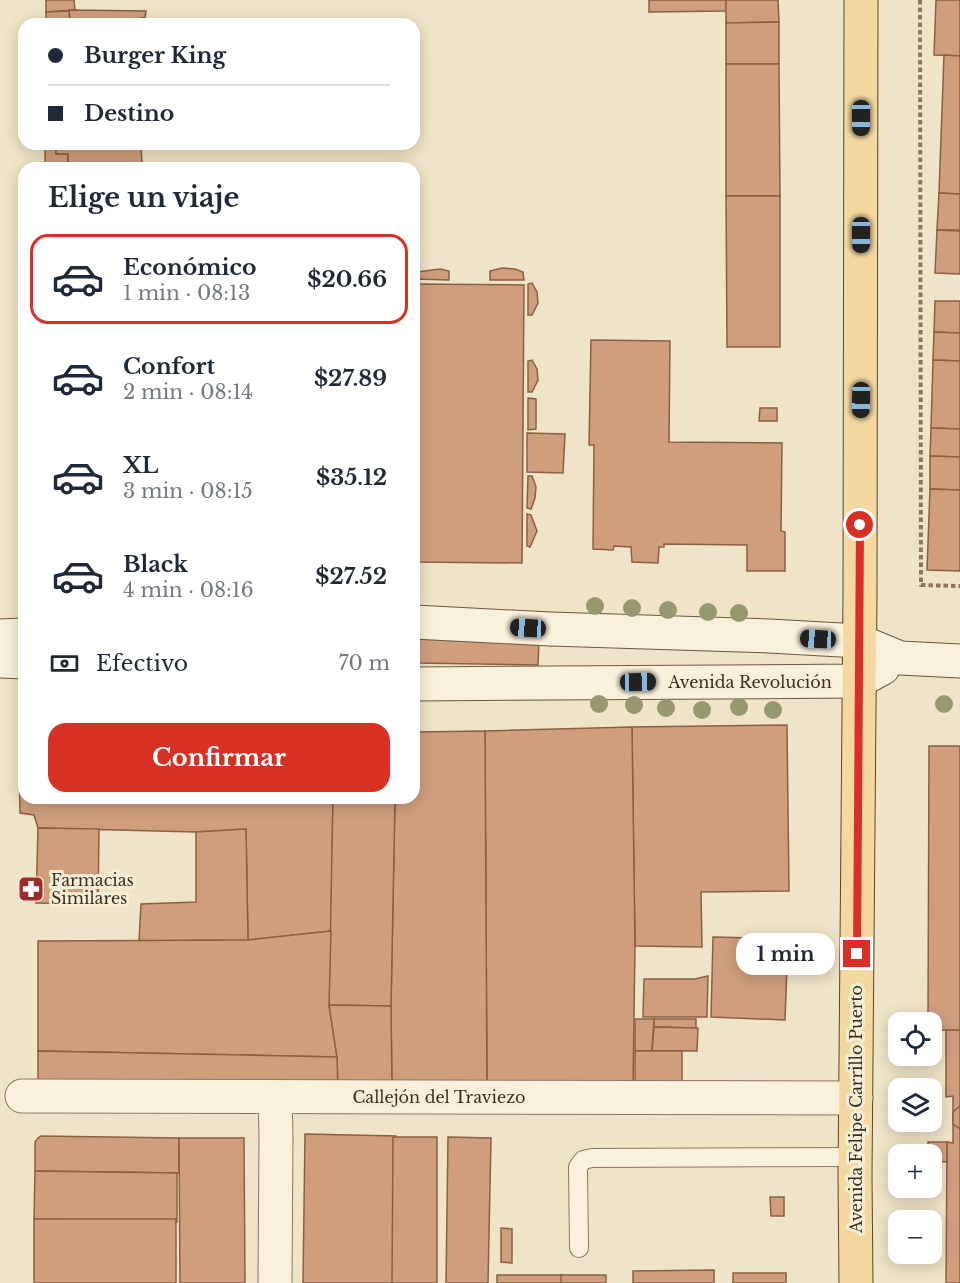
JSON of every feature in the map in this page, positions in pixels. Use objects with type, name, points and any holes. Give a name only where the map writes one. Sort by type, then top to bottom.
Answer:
[{"type":"main road","name":"Avenida Felipe Carrillo Puerto","points":[[856,1283],[861,0]]},
{"type":"main road","points":[[420,622],[859,641],[900,658],[960,661]]},
{"type":"main road","points":[[0,636],[18,635]]},
{"type":"main road","name":"Avenida Revolución","points":[[420,684],[859,681],[900,658]]},
{"type":"main road","points":[[0,661],[18,662]]},
{"type":"main road","name":"Callejón del Traviezo","points":[[22,1096],[856,1098]]},
{"type":"main road","points":[[275,1097],[275,1283]]},
{"type":"lane","points":[[579,1248],[578,1167],[583,1160],[592,1158],[855,1156]]},
{"type":"path","points":[[920,0],[921,585],[960,586]]},
{"type":"building","points":[[46,0],[74,0],[75,10],[46,12]]},
{"type":"building","points":[[649,0],[726,0],[726,11],[649,12]]},
{"type":"building","points":[[726,0],[778,0],[779,22],[726,23]]},
{"type":"building","points":[[936,0],[960,0],[960,56],[934,55]]},
{"type":"building","points":[[69,10],[146,11],[145,18],[70,18]]},
{"type":"building","points":[[69,11],[70,18],[46,18],[46,12]]},
{"type":"building","points":[[779,22],[779,64],[726,64],[726,23]]},
{"type":"building","points":[[944,55],[960,56],[960,194],[939,193]]},
{"type":"building","points":[[726,64],[779,64],[780,196],[726,196]]},
{"type":"building","points":[[45,150],[56,150],[56,154],[68,154],[68,162],[45,162]]},
{"type":"building","points":[[56,150],[141,150],[142,162],[68,162],[68,154],[56,154]]},
{"type":"building","points":[[939,193],[960,194],[960,230],[937,230]]},
{"type":"building","points":[[726,196],[780,196],[780,347],[727,347]]},
{"type":"building","points":[[937,230],[960,231],[960,274],[935,273]]},
{"type":"building","points":[[502,268],[523,272],[524,280],[490,280],[490,271]]},
{"type":"building","points":[[440,269],[449,271],[449,280],[420,279],[420,272]]},
{"type":"building","points":[[532,283],[537,292],[538,303],[532,315],[528,315],[528,284]]},
{"type":"building","points":[[420,284],[524,285],[522,563],[420,562]]},
{"type":"building","points":[[935,301],[960,301],[960,333],[934,332]]},
{"type":"building","points":[[934,332],[960,333],[960,361],[933,360]]},
{"type":"building","points":[[591,340],[670,341],[669,442],[782,443],[781,531],[785,532],[785,571],[747,571],[747,545],[664,544],[664,547],[659,547],[658,563],[632,562],[631,547],[614,546],[613,550],[593,549],[594,445],[589,445]]},
{"type":"building","points":[[532,360],[537,369],[538,380],[532,392],[528,392],[528,361]]},
{"type":"building","points":[[933,360],[960,361],[960,429],[931,428]]},
{"type":"building","points":[[528,398],[536,399],[536,429],[528,430]]},
{"type":"building","points":[[760,408],[777,408],[777,421],[759,421]]},
{"type":"building","points":[[931,428],[960,429],[960,457],[930,456]]},
{"type":"building","points":[[527,433],[565,434],[563,473],[527,472]]},
{"type":"building","points":[[930,456],[960,457],[960,490],[930,489]]},
{"type":"building","points":[[528,476],[532,476],[536,487],[531,509],[527,508]]},
{"type":"building","points":[[930,489],[960,490],[960,571],[927,570]]},
{"type":"building","points":[[527,514],[531,515],[537,531],[530,547],[527,546]]},
{"type":"building","points":[[420,639],[539,641],[538,665],[420,663]]},
{"type":"building","points":[[787,725],[789,891],[701,892],[702,947],[635,946],[632,727]]},
{"type":"building","points":[[632,727],[635,946],[633,1087],[487,1090],[485,731]]},
{"type":"building","points":[[485,731],[487,1090],[392,1090],[391,1006],[395,804],[420,804],[420,732]]},
{"type":"building","points":[[929,746],[960,746],[960,1030],[942,1030],[942,1012],[928,1012]]},
{"type":"building","points":[[20,804],[333,804],[331,931],[248,940],[246,829],[196,832],[38,828],[34,815],[20,813]]},
{"type":"building","points":[[333,804],[395,804],[391,1006],[329,1005]]},
{"type":"building","points":[[38,828],[99,829],[98,904],[36,903]]},
{"type":"building","points":[[246,829],[248,940],[139,941],[141,904],[196,902],[196,832]]},
{"type":"building","points":[[331,931],[329,1005],[337,1057],[38,1051],[38,941],[248,940]]},
{"type":"building","points":[[713,937],[788,939],[785,1020],[711,1017]]},
{"type":"building","points":[[708,976],[707,1017],[643,1017],[644,979],[695,979]]},
{"type":"building","points":[[329,1005],[391,1006],[392,1090],[338,1093],[337,1057]]},
{"type":"building","points":[[635,1019],[654,1019],[652,1051],[635,1051]]},
{"type":"building","points":[[654,1019],[696,1019],[696,1028],[654,1027]]},
{"type":"building","points":[[654,1027],[698,1028],[697,1051],[652,1051]]},
{"type":"building","points":[[946,1030],[960,1030],[960,1283],[946,1283],[947,1142],[953,1143],[953,1096],[946,1097]]},
{"type":"building","points":[[38,1051],[337,1057],[338,1093],[41,1087],[38,1079]]},
{"type":"building","points":[[635,1051],[682,1051],[682,1086],[635,1086]]},
{"type":"building","points":[[960,1106],[960,1129],[953,1124],[953,1112]]},
{"type":"building","points":[[305,1134],[396,1136],[394,1283],[303,1283]]},
{"type":"building","points":[[41,1136],[179,1138],[179,1173],[35,1171],[35,1142]]},
{"type":"building","points":[[393,1137],[437,1137],[437,1283],[392,1283]]},
{"type":"building","points":[[448,1137],[491,1138],[488,1283],[446,1283]]},
{"type":"building","points":[[179,1138],[244,1138],[245,1283],[180,1283]]},
{"type":"building","points":[[928,1142],[947,1142],[947,1162],[942,1162],[942,1144],[928,1144]]},
{"type":"building","points":[[35,1171],[177,1173],[177,1222],[34,1219]]},
{"type":"building","points":[[770,1197],[784,1197],[784,1216],[771,1216]]},
{"type":"building","points":[[34,1219],[176,1219],[176,1283],[34,1283]]},
{"type":"building","points":[[501,1228],[512,1229],[512,1263],[501,1262]]},
{"type":"building","points":[[714,1270],[714,1283],[633,1283],[633,1271]]},
{"type":"building","points":[[733,1273],[786,1273],[786,1283],[733,1283]]},
{"type":"building","points":[[497,1275],[563,1275],[563,1283],[497,1283]]},
{"type":"building","points":[[561,1275],[606,1275],[606,1283],[561,1283]]},
{"type":"place","name":"Farmacias Similares","points":[[31,889]]},
{"type":"route","points":[[857,954],[860,525]]}]
